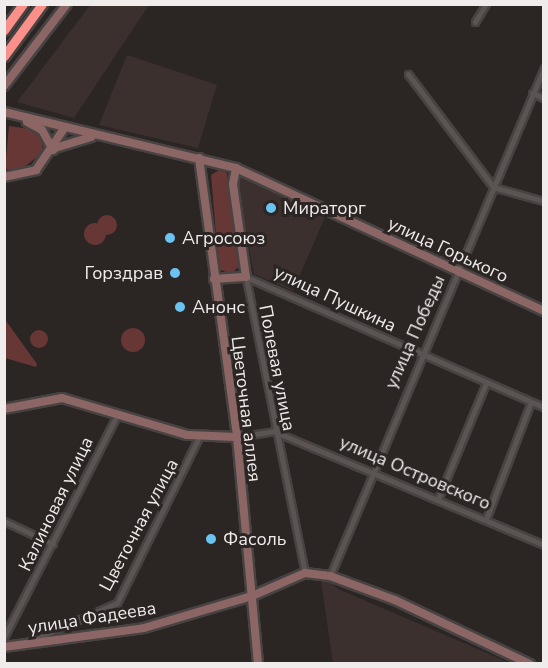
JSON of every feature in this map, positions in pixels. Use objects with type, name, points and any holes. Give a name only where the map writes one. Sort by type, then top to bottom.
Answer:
[{"type":"highway","points":[[4,30],[23,4]]},
{"type":"highway","points":[[4,56],[42,4]]},
{"type":"street","points":[[4,86],[67,4]]},
{"type":"street","points":[[475,22],[486,4]]},
{"type":"street","name":"улица Победы","points":[[330,576],[372,470],[459,272],[492,187],[543,68]]},
{"type":"street","points":[[408,74],[492,187],[543,201]]},
{"type":"street","points":[[532,93],[543,98]]},
{"type":"street","points":[[6,113],[42,130],[53,150]]},
{"type":"street","name":"улица Горького","points":[[6,113],[236,168],[543,312]]},
{"type":"street","points":[[4,177],[30,175],[53,150],[65,127]]},
{"type":"street","points":[[53,150],[77,138],[102,137]]},
{"type":"street","name":"Цветочная аллея","points":[[199,158],[237,437],[258,663]]},
{"type":"street","name":"Полевая улица","points":[[236,168],[233,184],[246,277],[273,431],[305,573]]},
{"type":"street","points":[[214,279],[246,277]]},
{"type":"street","name":"улица Пушкина","points":[[246,277],[543,407]]},
{"type":"street","points":[[438,499],[486,383]]},
{"type":"street","points":[[4,409],[52,397],[199,437],[237,437],[273,431]]},
{"type":"street","points":[[486,519],[531,402]]},
{"type":"street","name":"Калиновая улица","points":[[4,637],[117,415]]},
{"type":"street","name":"улица Островского","points":[[273,431],[372,470],[543,545]]},
{"type":"street","name":"Цветочная улица","points":[[24,644],[117,603],[199,437]]},
{"type":"street","points":[[4,520],[53,544]]},
{"type":"street","points":[[305,573],[330,576],[395,600],[530,663]]},
{"type":"street","name":"улица Фадеева","points":[[4,647],[144,628],[252,596],[305,573]]},
{"type":"shaded area","points":[[91,4],[149,5],[74,118],[17,102]]},
{"type":"shaded area","points":[[127,55],[217,85],[198,148],[99,125]]},
{"type":"shaded area","points":[[9,126],[30,129],[43,140],[42,153],[22,169],[5,169]]},
{"type":"shaded area","points":[[219,170],[227,173],[240,266],[230,274],[219,269],[211,175]]},
{"type":"shaded area","points":[[245,176],[325,217],[293,291],[254,274],[239,198],[239,177]]},
{"type":"shaded area","points":[[107,215],[114,218],[117,225],[114,232],[107,235],[100,232],[97,225],[100,218]]},
{"type":"shaded area","points":[[95,223],[103,226],[106,234],[103,242],[95,245],[87,242],[84,234],[87,226]]},
{"type":"shaded area","points":[[4,318],[37,364],[36,367],[5,358]]},
{"type":"shaded area","points":[[133,328],[138,329],[144,335],[144,345],[138,351],[133,352],[128,351],[122,345],[121,340],[122,335],[128,329]]},
{"type":"shaded area","points":[[39,330],[45,333],[48,339],[45,345],[39,348],[33,345],[30,339],[33,333]]},
{"type":"shaded area","points":[[321,581],[331,582],[338,589],[510,663],[333,663]]},
{"type":"place","name":"Мираторг","points":[[271,208]]},
{"type":"place","name":"Агросоюз","points":[[170,238]]},
{"type":"place","name":"Горздрав","points":[[175,273]]},
{"type":"place","name":"Анонс","points":[[180,307]]},
{"type":"place","name":"Фасоль","points":[[211,539]]}]
